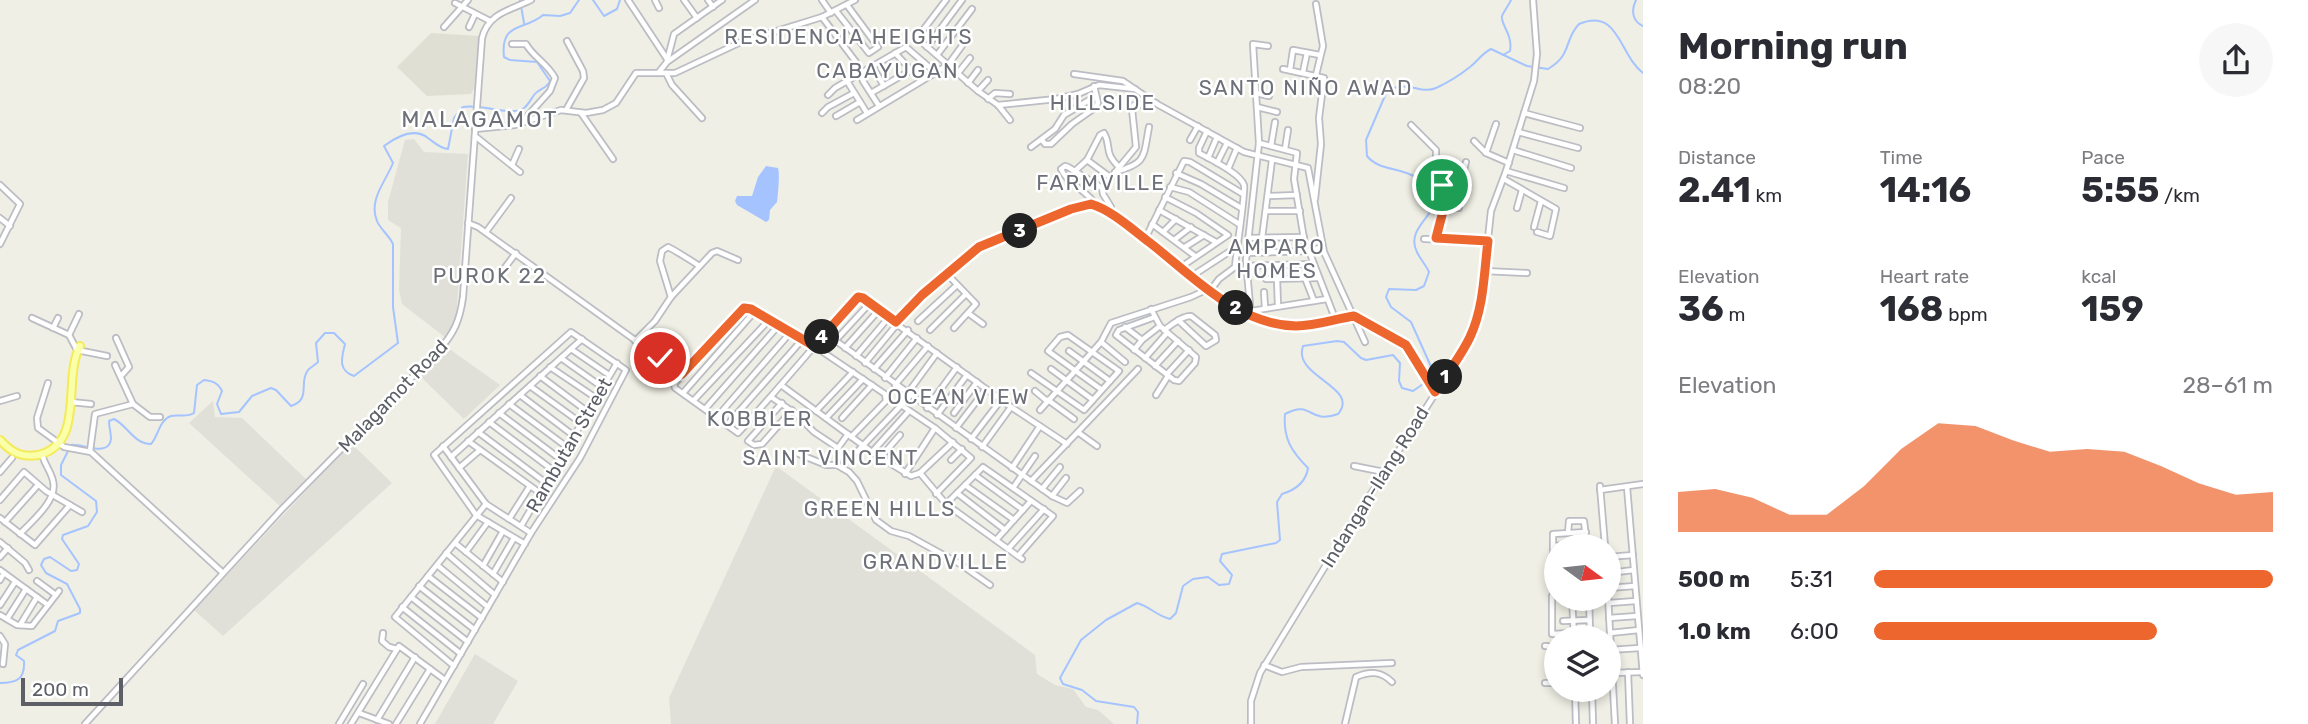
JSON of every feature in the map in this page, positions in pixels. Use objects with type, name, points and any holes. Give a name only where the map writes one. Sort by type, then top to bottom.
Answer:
[{"type":"main road","points":[[0,441],[21,456],[42,454],[59,444],[67,430],[71,371],[79,348]]},
{"type":"street","points":[[444,27],[468,0]]},
{"type":"street","points":[[628,0],[667,61]]},
{"type":"street","points":[[655,0],[659,8]]},
{"type":"street","points":[[684,0],[697,18]]},
{"type":"street","points":[[708,0],[713,6]]},
{"type":"street","points":[[667,61],[674,34],[722,0]]},
{"type":"street","points":[[659,72],[667,61],[755,0]]},
{"type":"street","points":[[822,0],[869,53],[878,47],[847,5]]},
{"type":"street","points":[[475,132],[520,124],[566,110],[596,112],[612,106],[636,73],[675,72],[754,37],[822,17],[855,0]]},
{"type":"street","points":[[946,0],[917,38],[968,83],[998,105],[1010,120]]},
{"type":"street","points":[[927,47],[962,0]]},
{"type":"street","name":"Indangan-Ilang Road","points":[[1251,724],[1252,695],[1264,665],[1470,337],[1479,309],[1491,212],[1504,179],[1536,73],[1533,0]]},
{"type":"street","points":[[455,3],[490,20],[529,1]]},
{"type":"street","points":[[1316,4],[1323,46],[1316,75]]},
{"type":"street","points":[[937,55],[972,9]]},
{"type":"street","points":[[469,27],[475,14]]},
{"type":"street","points":[[822,17],[856,62],[859,73],[879,106]]},
{"type":"street","name":"Malagamot Road","points":[[85,724],[223,573],[448,340],[457,326],[482,38],[490,20]]},
{"type":"street","points":[[566,110],[584,78],[567,41]]},
{"type":"street","points":[[857,120],[948,65],[964,43]]},
{"type":"street","points":[[512,44],[526,44],[531,53],[544,61],[555,78],[550,91],[528,112],[520,124]]},
{"type":"street","points":[[1251,314],[1246,253],[1259,157],[1253,44],[1268,46]]},
{"type":"street","points":[[828,95],[859,73],[906,47],[936,73]]},
{"type":"street","points":[[1290,70],[1293,50],[1320,55]]},
{"type":"street","points":[[1303,73],[1307,52]]},
{"type":"street","points":[[895,53],[912,70]]},
{"type":"street","points":[[958,74],[970,58]]},
{"type":"street","points":[[871,93],[924,63]]},
{"type":"street","points":[[872,66],[884,86]]},
{"type":"street","points":[[1283,69],[1324,79],[1315,200]]},
{"type":"street","points":[[968,83],[978,70]]},
{"type":"street","points":[[666,73],[672,85],[702,118]]},
{"type":"street","points":[[1074,74],[1121,80],[1157,104],[1237,148],[1259,157],[1309,169],[1323,247],[1365,342]]},
{"type":"street","points":[[978,91],[988,80]]},
{"type":"street","points":[[846,81],[867,113]]},
{"type":"street","points":[[998,105],[1067,97],[1094,86],[1136,89]]},
{"type":"street","points":[[1042,140],[1045,144],[1051,144],[1072,124],[1097,107],[1094,86]]},
{"type":"street","points":[[822,113],[854,93]]},
{"type":"street","points":[[988,99],[995,93],[1010,94]]},
{"type":"street","points":[[1256,93],[1269,96]]},
{"type":"street","points":[[1031,147],[1057,127],[1064,115],[1096,96]]},
{"type":"street","points":[[836,116],[860,102]]},
{"type":"street","points":[[1110,215],[1111,207],[1102,188],[1136,147],[1132,115],[1134,105],[1157,104]]},
{"type":"street","points":[[1257,107],[1277,112]]},
{"type":"street","points":[[580,113],[613,159]]},
{"type":"street","points":[[1524,113],[1580,128]]},
{"type":"street","points":[[1271,146],[1275,122]]},
{"type":"street","points":[[1486,153],[1496,124]]},
{"type":"street","points":[[1190,140],[1198,125]]},
{"type":"street","points":[[1411,125],[1436,150],[1436,180]]},
{"type":"street","points":[[1112,175],[1141,161],[1149,127]]},
{"type":"street","points":[[1285,149],[1288,130]]},
{"type":"street","points":[[1040,410],[1101,342],[1111,323],[1209,290],[1235,267],[1242,183],[1228,169],[1198,150],[1208,131]]},
{"type":"street","points":[[475,132],[520,172]]},
{"type":"street","points":[[1518,132],[1577,148]]},
{"type":"street","points":[[1075,171],[1087,160],[1100,135],[1104,133],[1107,136],[1108,157],[1119,167]]},
{"type":"street","points":[[1208,158],[1217,136]]},
{"type":"street","points":[[1474,141],[1486,153],[1509,163]]},
{"type":"street","points":[[1259,143],[1297,153],[1294,179],[1307,251],[1336,321]]},
{"type":"street","points":[[1217,163],[1226,145]]},
{"type":"street","points":[[1228,169],[1237,148]]},
{"type":"street","points":[[512,165],[519,149]]},
{"type":"street","points":[[1513,150],[1571,169]]},
{"type":"street","points":[[1087,160],[1112,175]]},
{"type":"street","points":[[1262,238],[1272,160]]},
{"type":"street","points":[[1145,239],[1182,163],[1188,161],[1243,194]]},
{"type":"street","points":[[1445,205],[1457,208],[1466,162]]},
{"type":"street","points":[[1457,164],[1463,168]]},
{"type":"street","points":[[1102,188],[1065,166],[1060,171],[1096,205],[1145,239],[1209,290],[1251,314],[1293,326],[1354,316],[1406,345],[1435,392]]},
{"type":"street","points":[[1425,171],[1448,189],[1436,238]]},
{"type":"street","points":[[1506,171],[1564,188]]},
{"type":"street","points":[[1176,173],[1201,184],[1241,208]]},
{"type":"street","points":[[1504,179],[1556,209],[1550,236],[1536,230],[1541,201]]},
{"type":"street","points":[[0,185],[20,204],[0,244]]},
{"type":"street","points":[[1170,187],[1189,192],[1239,224]]},
{"type":"street","points":[[1517,208],[1522,190]]},
{"type":"street","points":[[1268,196],[1297,195]]},
{"type":"street","points":[[1165,197],[1196,213],[1228,235],[1181,267]]},
{"type":"street","points":[[486,232],[511,198]]},
{"type":"street","points":[[865,363],[922,295],[985,243],[1081,205],[1096,205]]},
{"type":"street","points":[[1159,210],[1217,242]]},
{"type":"street","points":[[1266,211],[1300,211]]},
{"type":"street","points":[[0,218],[10,226]]},
{"type":"street","points":[[1163,232],[1176,219]]},
{"type":"street","points":[[468,223],[516,253],[682,374]]},
{"type":"street","points":[[1152,225],[1195,256]]},
{"type":"street","points":[[1174,240],[1191,227]]},
{"type":"street","points":[[1185,247],[1205,235]]},
{"type":"street","points":[[1248,238],[1304,237]]},
{"type":"street","points":[[1424,239],[1488,241]]},
{"type":"street","points":[[671,297],[660,261],[662,251],[668,247],[673,248],[684,259],[699,266]]},
{"type":"street","points":[[1192,276],[1236,247]]},
{"type":"street","points":[[1246,253],[1307,251],[1323,247]]},
{"type":"street","points":[[635,341],[655,321],[671,297],[715,251],[738,260]]},
{"type":"street","points":[[503,270],[516,253]]},
{"type":"street","points":[[1246,266],[1314,264]]},
{"type":"street","points":[[1485,271],[1527,273]]},
{"type":"street","points":[[947,274],[976,304],[954,328]]},
{"type":"street","points":[[1305,278],[1314,301]]},
{"type":"street","points":[[1266,279],[1319,278]]},
{"type":"street","points":[[1277,279],[1278,306]]},
{"type":"street","points":[[918,321],[957,285]]},
{"type":"street","points":[[1264,292],[1265,308]]},
{"type":"street","points":[[930,330],[967,294]]},
{"type":"street","points":[[838,448],[886,399],[885,394],[814,346],[749,308],[743,309],[674,385],[738,433],[771,397],[781,385],[814,346],[825,333],[858,297],[1067,444]]},
{"type":"street","points":[[1251,314],[1265,308],[1327,299]]},
{"type":"street","points":[[835,341],[870,303]]},
{"type":"street","points":[[1151,309],[1164,330],[1196,357],[1195,363],[1179,381],[1167,375],[1116,335],[1117,331],[1125,327],[1154,317]]},
{"type":"street","points":[[845,348],[879,310]]},
{"type":"street","points":[[683,393],[755,311]]},
{"type":"street","points":[[968,313],[983,324]]},
{"type":"street","points":[[69,335],[79,314]]},
{"type":"street","points":[[1133,350],[1142,340],[1164,330],[1178,320],[1186,316],[1194,317],[1215,335],[1216,340],[1206,346],[1178,320]]},
{"type":"street","points":[[856,356],[889,317]]},
{"type":"street","points":[[32,318],[69,335],[79,348],[107,356]]},
{"type":"street","points":[[53,328],[58,318]]},
{"type":"street","points":[[694,400],[769,320]]},
{"type":"street","points":[[706,408],[778,326]]},
{"type":"street","points":[[1125,327],[1142,340]]},
{"type":"street","points":[[874,369],[908,330]]},
{"type":"street","points":[[1144,358],[1164,330]]},
{"type":"street","points":[[420,724],[445,680],[454,666],[525,544],[531,533],[580,458],[626,370],[574,333],[568,333],[434,457],[476,515],[525,544]]},
{"type":"street","points":[[717,417],[790,333]]},
{"type":"street","points":[[825,333],[1052,496],[1067,503],[1080,491]]},
{"type":"street","points":[[1031,373],[1084,410],[1119,372],[1093,351],[1065,335],[1048,351],[1102,390]]},
{"type":"street","points":[[116,338],[129,367],[121,376]]},
{"type":"street","points":[[885,378],[917,338]]},
{"type":"street","points":[[451,457],[582,339]]},
{"type":"street","points":[[727,425],[802,340]]},
{"type":"street","points":[[1156,366],[1178,341]]},
{"type":"street","points":[[1101,342],[1125,362]]},
{"type":"street","points":[[895,385],[928,346]]},
{"type":"street","points":[[571,349],[609,375]]},
{"type":"street","points":[[1156,395],[1167,375],[1189,350]]},
{"type":"street","points":[[1069,351],[1110,381]]},
{"type":"street","points":[[852,457],[901,405],[937,353]]},
{"type":"street","points":[[561,358],[603,387]]},
{"type":"street","name":"Rambutan Street","points":[[521,526],[617,363]]},
{"type":"street","points":[[115,365],[133,404],[150,418],[160,417]]},
{"type":"street","points":[[550,367],[596,398]]},
{"type":"street","points":[[927,408],[957,367]]},
{"type":"street","points":[[1051,369],[1093,400]]},
{"type":"street","points":[[1031,481],[1139,369]]},
{"type":"street","points":[[816,411],[853,372]]},
{"type":"street","points":[[937,415],[967,375]]},
{"type":"street","points":[[540,376],[588,412]]},
{"type":"street","points":[[826,418],[863,379]]},
{"type":"street","points":[[954,413],[977,382]]},
{"type":"street","points":[[48,383],[36,424],[40,430],[69,448],[90,449],[223,573]]},
{"type":"street","points":[[781,385],[880,458],[914,477],[953,442]]},
{"type":"street","points":[[842,418],[872,385]]},
{"type":"street","points":[[530,386],[581,423]]},
{"type":"street","points":[[956,428],[986,389]]},
{"type":"street","points":[[1034,391],[1074,419]]},
{"type":"street","points":[[520,395],[574,436]]},
{"type":"street","points":[[0,401],[17,396]]},
{"type":"street","points":[[771,397],[792,410],[814,432],[838,448],[840,454],[837,464]]},
{"type":"street","points":[[971,439],[1001,400]]},
{"type":"street","points":[[70,402],[91,404]]},
{"type":"street","points":[[782,403],[748,441],[762,444],[792,410]]},
{"type":"street","points":[[90,449],[94,414],[133,404]]},
{"type":"street","points":[[509,404],[567,447]]},
{"type":"street","points":[[901,405],[935,428],[971,458],[936,494]]},
{"type":"street","points":[[982,447],[1011,407]]},
{"type":"street","points":[[872,452],[909,411]]},
{"type":"street","points":[[499,413],[561,459]]},
{"type":"street","points":[[489,422],[554,471]]},
{"type":"street","points":[[1012,468],[1040,426]]},
{"type":"street","points":[[905,474],[935,428]]},
{"type":"street","points":[[478,432],[547,483]]},
{"type":"street","points":[[1079,433],[1097,446]]},
{"type":"street","points":[[880,458],[900,435]]},
{"type":"street","points":[[468,441],[540,493]]},
{"type":"street","points":[[443,446],[486,504],[531,533]]},
{"type":"street","points":[[950,460],[962,449]]},
{"type":"street","points":[[459,468],[480,450]]},
{"type":"street","points":[[794,453],[825,465],[837,464],[855,478],[876,520],[891,531],[909,536],[960,564],[990,585]]},
{"type":"street","points":[[20,534],[51,495],[53,481],[42,454]]},
{"type":"street","points":[[1013,488],[1035,456]]},
{"type":"street","points":[[0,472],[12,458]]},
{"type":"street","points":[[1354,466],[1384,472]]},
{"type":"street","points":[[920,473],[946,504],[1020,558],[1053,516],[983,467],[946,504]]},
{"type":"street","points":[[1042,489],[1060,467]]},
{"type":"street","points":[[0,500],[24,472],[51,495],[82,512]]},
{"type":"street","points":[[975,475],[1023,510]]},
{"type":"street","points":[[1052,496],[1066,478]]},
{"type":"street","points":[[1604,534],[1600,488],[1643,484]]},
{"type":"street","points":[[38,485],[2,520],[20,534],[36,544],[70,505]]},
{"type":"street","points":[[965,485],[1014,520]]},
{"type":"street","points":[[509,519],[530,486]]},
{"type":"street","points":[[1621,672],[1642,673],[1627,487]]},
{"type":"street","points":[[957,493],[1005,530]]},
{"type":"street","points":[[996,540],[1031,501]]},
{"type":"street","points":[[454,666],[395,618],[486,504]]},
{"type":"street","points":[[1008,549],[1044,509]]},
{"type":"street","points":[[1553,534],[1586,532],[1586,522],[1569,521],[1568,533]]},
{"type":"street","points":[[466,552],[488,522]]},
{"type":"street","points":[[484,566],[503,531]]},
{"type":"street","points":[[493,574],[514,538]]},
{"type":"street","points":[[0,542],[26,563],[29,570]]},
{"type":"street","points":[[455,543],[503,582]]},
{"type":"street","points":[[0,557],[8,548]]},
{"type":"street","points":[[446,553],[495,595]]},
{"type":"street","points":[[1621,556],[1633,555]]},
{"type":"street","points":[[437,565],[488,607]]},
{"type":"street","points":[[1621,572],[1634,570]]},
{"type":"street","points":[[0,580],[2,572],[48,605]]},
{"type":"street","points":[[428,576],[482,618]]},
{"type":"street","points":[[0,615],[20,625],[35,624],[58,593],[37,581]]},
{"type":"street","points":[[0,605],[15,582]]},
{"type":"street","points":[[419,586],[475,630]]},
{"type":"street","points":[[1621,587],[1635,586]]},
{"type":"street","points":[[7,618],[26,589]]},
{"type":"street","points":[[20,625],[37,597]]},
{"type":"street","points":[[411,597],[468,642]]},
{"type":"street","points":[[1621,600],[1636,601]]},
{"type":"street","points":[[402,607],[461,654]]},
{"type":"street","points":[[1573,611],[1573,625]]},
{"type":"street","points":[[1589,611],[1589,625]]},
{"type":"street","points":[[1609,611],[1609,625]]},
{"type":"street","points":[[1609,618],[1637,616]]},
{"type":"street","points":[[1563,621],[1589,620]]},
{"type":"street","points":[[1621,632],[1639,630]]},
{"type":"street","points":[[383,633],[382,640],[388,647],[401,647],[445,680]]},
{"type":"street","points":[[0,636],[5,644],[3,664]]},
{"type":"street","points":[[1621,649],[1640,648]]},
{"type":"street","points":[[351,724],[397,649]]},
{"type":"street","points":[[377,720],[415,657]]},
{"type":"street","points":[[1264,665],[1282,672],[1301,667],[1392,663]]},
{"type":"street","points":[[396,724],[430,669]]},
{"type":"street","points":[[1628,672],[1630,724]]},
{"type":"street","points":[[1345,724],[1356,677],[1383,673],[1392,682]]},
{"type":"street","points":[[339,724],[361,682],[373,689]]},
{"type":"street","points":[[1575,702],[1576,724]]},
{"type":"street","points":[[1592,702],[1593,724]]},
{"type":"street","points":[[1614,702],[1615,724]]},
{"type":"street","points":[[359,713],[389,724]]},
{"type":"shaded area","points":[[431,33],[479,36],[476,85],[471,94],[427,96],[397,67]]},
{"type":"shaded area","points":[[414,139],[424,152],[468,154],[456,319],[446,338],[402,304],[399,290],[401,228],[388,220],[388,202],[405,140]]},
{"type":"shaded area","points":[[448,348],[500,385],[464,419],[419,375]]},
{"type":"shaded area","points":[[213,401],[215,417],[242,418],[307,480],[281,507],[189,423]]},
{"type":"shaded area","points":[[351,443],[392,483],[223,636],[194,610]]},
{"type":"shaded area","points":[[776,466],[1035,655],[1037,674],[1055,685],[1073,689],[1086,707],[1098,710],[1114,724],[671,724],[669,698]]},
{"type":"shaded area","points":[[475,654],[518,681],[493,724],[435,724]]},
{"type":"water","points":[[766,166],[778,168],[779,174],[777,202],[770,210],[769,220],[766,222],[737,205],[735,201],[737,196],[752,196],[758,177]]},
{"type":"waterway","points":[[520,0],[524,23]]},
{"type":"waterway","points":[[0,683],[15,681],[21,676],[24,661],[16,655],[18,650],[55,631],[58,621],[80,613],[67,584],[46,573],[41,565],[44,559],[50,557],[71,571],[77,570],[79,564],[62,539],[63,535],[88,526],[97,512],[96,501],[61,475],[61,465],[71,445],[105,448],[111,439],[109,421],[114,419],[140,441],[151,444],[167,418],[194,413],[197,385],[204,380],[215,383],[222,391],[217,404],[221,414],[239,412],[252,396],[271,388],[291,406],[303,395],[305,375],[318,362],[316,343],[325,333],[334,333],[345,344],[343,367],[354,376],[398,343],[393,307],[393,244],[378,224],[375,213],[376,198],[393,163],[384,146],[400,137],[417,133],[448,149],[454,118],[463,107],[512,111],[524,108],[550,81],[537,62],[504,57],[506,38],[510,32],[543,15],[560,16],[570,13],[579,0]]},
{"type":"waterway","points":[[593,0],[604,16],[617,9],[620,0]]},
{"type":"waterway","points":[[1503,55],[1510,51],[1510,45],[1502,16],[1511,0]]},
{"type":"waterway","points":[[1636,0],[1634,15],[1643,26]]},
{"type":"waterway","points":[[1430,378],[1433,371],[1411,322],[1391,307],[1386,297],[1389,289],[1416,290],[1424,286],[1429,272],[1414,244],[1417,231],[1437,200],[1419,179],[1382,166],[1367,156],[1366,140],[1387,91],[1401,86],[1425,90],[1436,88],[1462,73],[1491,49],[1527,66],[1548,69],[1565,53],[1579,24],[1592,20],[1610,27],[1643,73]]},
{"type":"waterway","points":[[1137,724],[1138,712],[1134,707],[1096,701],[1082,690],[1063,684],[1060,678],[1081,640],[1106,620],[1137,603],[1170,619],[1176,613],[1183,586],[1193,579],[1208,577],[1219,585],[1229,584],[1232,575],[1220,561],[1222,554],[1280,540],[1277,502],[1282,494],[1302,481],[1308,468],[1289,444],[1285,430],[1285,414],[1301,409],[1328,417],[1338,414],[1343,405],[1341,396],[1307,366],[1302,357],[1303,346],[1337,341],[1344,342],[1366,360],[1393,355],[1400,363],[1399,381],[1402,388],[1413,391],[1426,382]]},
{"type":"district","name":"RESIDENCIA HEIGHTS","points":[[849,36]]},
{"type":"district","name":"CABAYUGAN","points":[[888,70]]},
{"type":"district","name":"SANTO NIÑO AWAD","points":[[1306,87]]},
{"type":"district","name":"HILLSIDE","points":[[1103,102]]},
{"type":"district","name":"MALAGAMOT","points":[[480,119]]},
{"type":"district","name":"FARMVILLE","points":[[1101,182]]},
{"type":"district","name":"AMPARO HOMES","points":[[1277,258]]},
{"type":"district","name":"PUROK 22","points":[[490,275]]},
{"type":"district","name":"OCEAN VIEW","points":[[959,396]]},
{"type":"district","name":"KOBBLER","points":[[760,418]]},
{"type":"district","name":"SAINT VINCENT","points":[[831,457]]},
{"type":"district","name":"GREEN HILLS","points":[[880,508]]},
{"type":"district","name":"GRANDVILLE","points":[[936,561]]},
{"type":"route","points":[[660,358],[682,374],[747,307],[814,346],[858,297],[896,322],[922,295],[979,247],[1081,205],[1091,204],[1145,239],[1210,290],[1251,317],[1300,326],[1354,316],[1397,338],[1408,348],[1435,392],[1474,328],[1482,293],[1488,241],[1436,238],[1448,192],[1447,187],[1442,185]]}]
